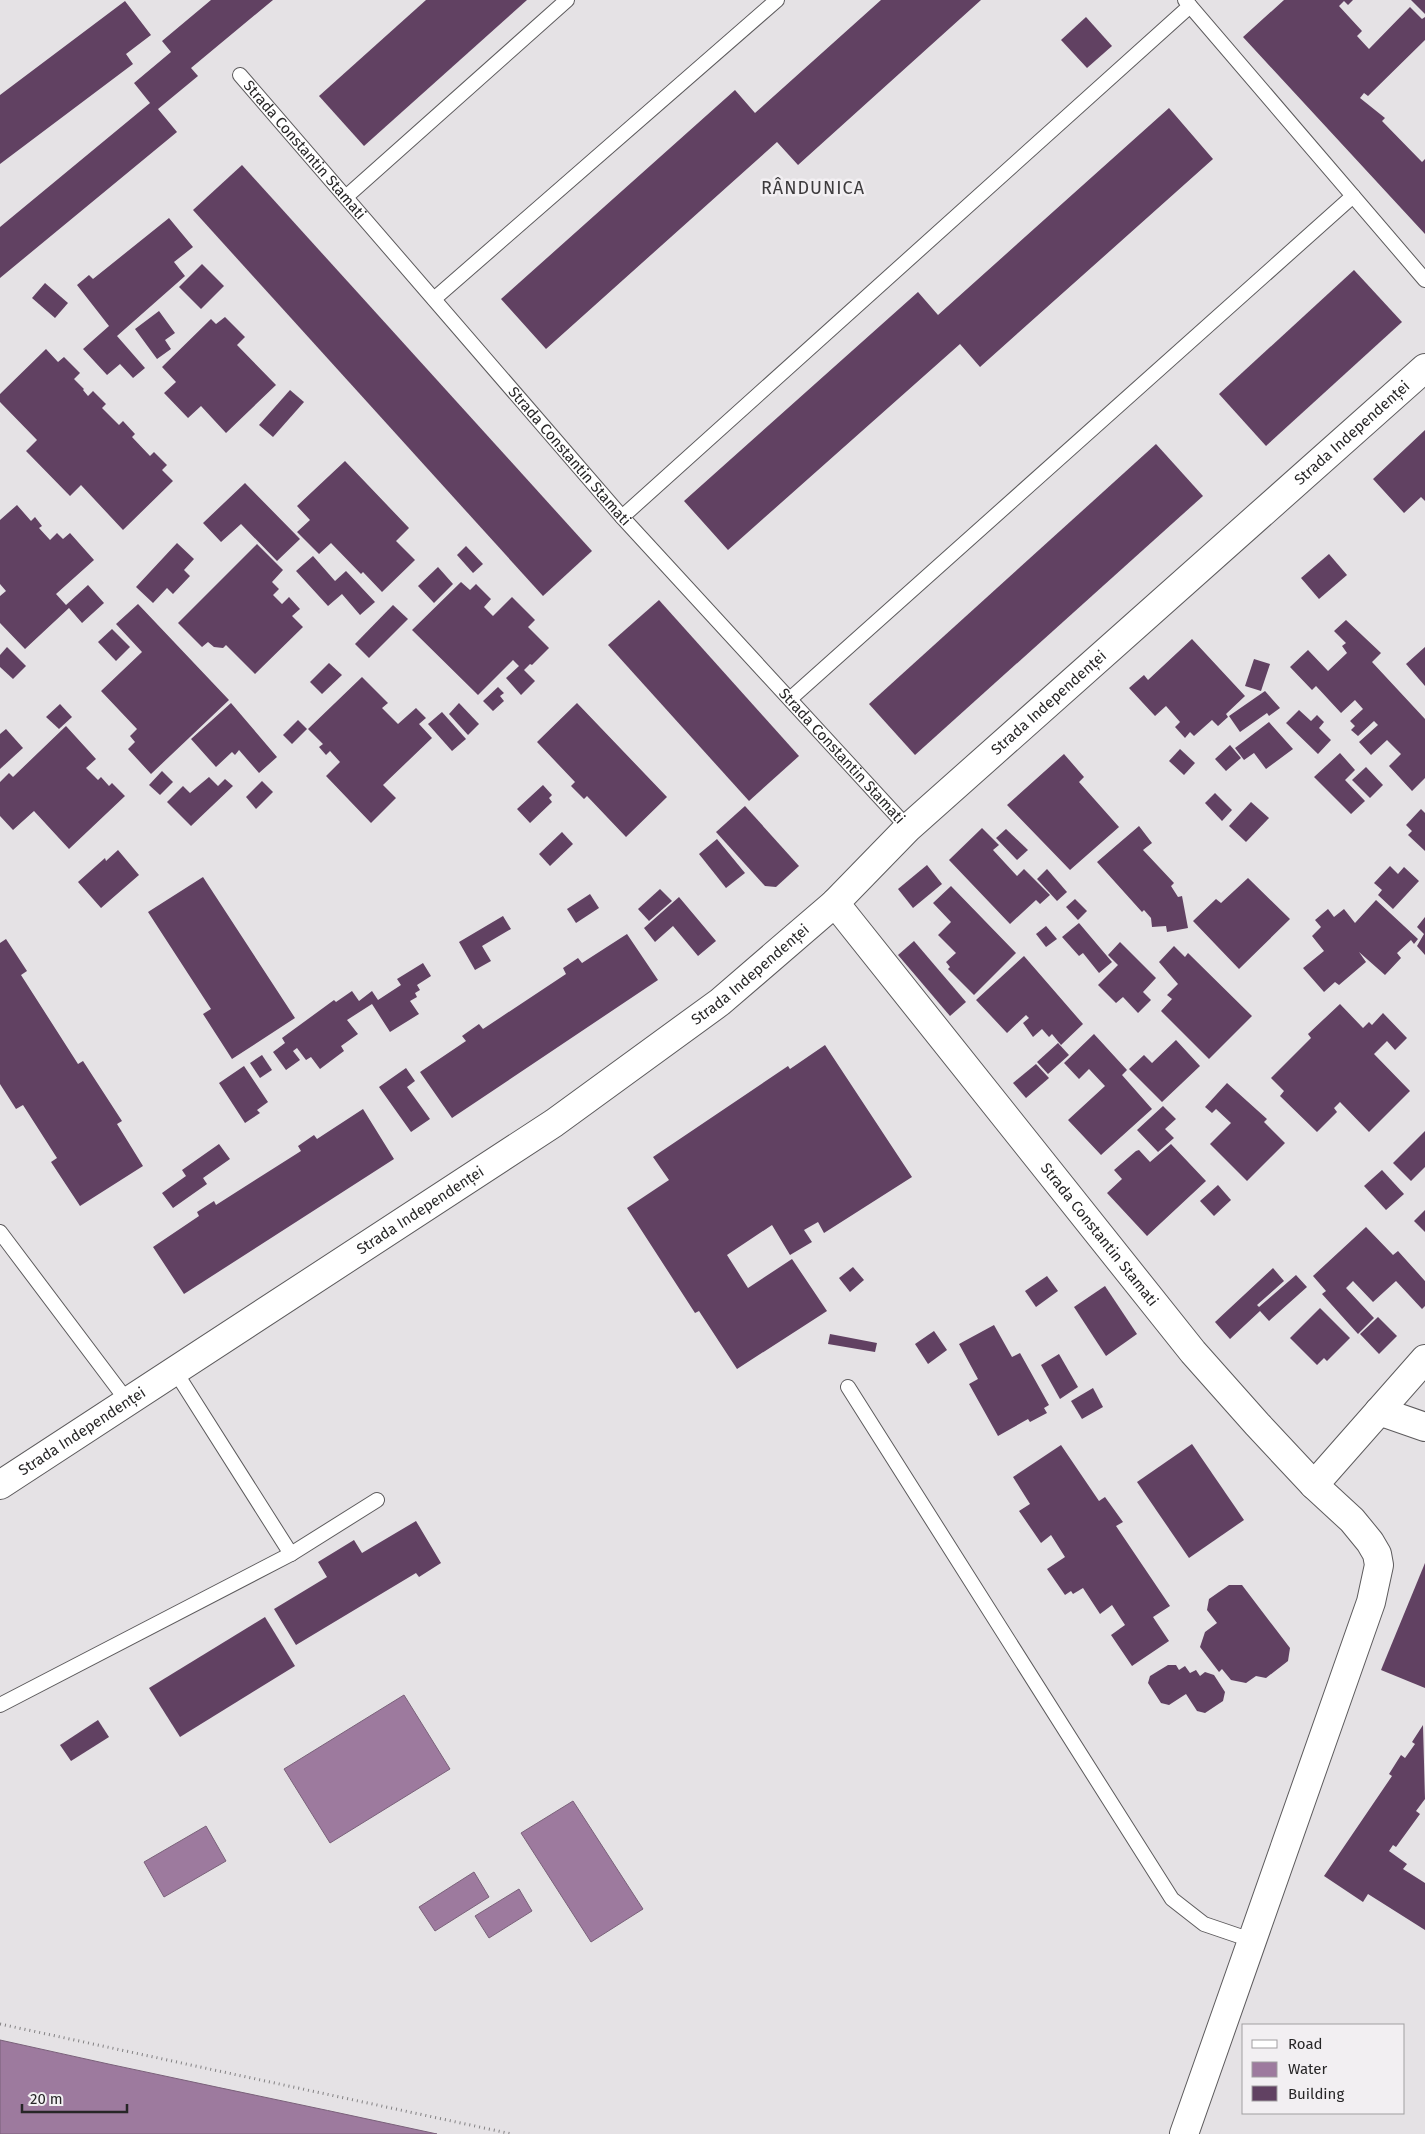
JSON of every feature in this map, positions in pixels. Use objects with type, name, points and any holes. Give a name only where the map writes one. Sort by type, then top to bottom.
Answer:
[{"type":"street","name":"Strada Independenței","points":[[0,1485],[554,1123],[720,1002],[835,902],[908,828],[1425,368]]},
{"type":"street","name":"Strada Constantin Stamati","points":[[835,902],[1193,1352],[1314,1485],[1352,1520],[1377,1554],[1379,1574],[1371,1602],[1251,1940]]},
{"type":"street","points":[[1314,1485],[1425,1359]]},
{"type":"street","points":[[1379,1411],[1425,1427]]},
{"type":"street","points":[[1184,2134],[1251,1940]]},
{"type":"lane","points":[[346,196],[567,0]]},
{"type":"lane","points":[[434,299],[777,0]]},
{"type":"lane","points":[[622,517],[1188,3],[1425,280]]},
{"type":"lane","name":"Strada Constantin Stamati","points":[[240,75],[622,517],[908,828]]},
{"type":"lane","points":[[790,699],[1353,196]]},
{"type":"lane","points":[[0,1232],[128,1402]]},
{"type":"lane","points":[[175,1371],[291,1554]]},
{"type":"lane","points":[[848,1387],[1172,1899],[1204,1924],[1251,1940]]},
{"type":"lane","points":[[0,1705],[291,1554],[377,1500]]},
{"type":"path","points":[[0,2024],[512,2134]]},
{"type":"water","points":[[404,1695],[450,1769],[330,1843],[284,1769]]},
{"type":"water","points":[[573,1801],[643,1909],[591,1942],[521,1833]]},
{"type":"water","points":[[206,1826],[226,1861],[164,1897],[144,1862]]},
{"type":"water","points":[[474,1872],[489,1897],[435,1931],[419,1907]]},
{"type":"water","points":[[519,1889],[532,1911],[489,1938],[475,1916]]},
{"type":"water","points":[[0,2040],[109,2064],[437,2134],[0,2134]]},
{"type":"building","points":[[211,0],[273,0],[191,68],[198,76],[158,109],[177,132],[0,278],[0,227],[150,103],[134,83],[171,52],[162,41]]},
{"type":"building","points":[[426,0],[527,0],[364,146],[319,96]]},
{"type":"building","points":[[881,0],[981,0],[798,165],[777,142],[546,349],[501,299],[735,90],[755,113]]},
{"type":"building","points":[[1284,0],[1353,0],[1348,5],[1344,1],[1339,6],[1362,31],[1357,36],[1369,49],[1410,7],[1422,19],[1425,17],[1425,40],[1368,96],[1364,93],[1360,98],[1385,118],[1382,121],[1422,162],[1425,159],[1425,234],[1243,37]]},
{"type":"building","points":[[1411,0],[1425,0],[1425,14]]},
{"type":"building","points":[[125,1],[151,35],[126,54],[133,64],[0,164],[0,95]]},
{"type":"building","points":[[1086,17],[1112,46],[1087,68],[1061,40]]},
{"type":"building","points":[[1169,108],[1213,159],[980,367],[960,344],[728,550],[684,501],[918,292],[938,315]]},
{"type":"building","points":[[242,165],[592,551],[543,596],[193,210]]},
{"type":"building","points":[[169,218],[193,247],[174,262],[185,276],[117,336],[145,368],[133,378],[120,364],[107,375],[83,349],[109,326],[77,285],[89,275],[93,279]]},
{"type":"building","points":[[202,264],[224,286],[201,309],[179,287]]},
{"type":"building","points":[[1354,270],[1402,322],[1266,446],[1219,394]]},
{"type":"building","points":[[45,283],[68,303],[55,318],[32,298]]},
{"type":"building","points":[[159,311],[175,333],[165,340],[171,349],[157,359],[135,329]]},
{"type":"building","points":[[225,317],[245,337],[237,345],[276,385],[226,433],[201,406],[188,418],[164,393],[176,382],[162,367],[211,319],[216,324]]},
{"type":"building","points":[[46,349],[58,362],[64,357],[80,373],[74,379],[88,396],[93,391],[106,404],[102,408],[119,425],[123,421],[135,434],[132,437],[150,456],[154,452],[167,465],[162,470],[173,481],[123,530],[81,485],[70,496],[26,451],[37,440],[0,402],[0,394]]},
{"type":"building","points":[[290,390],[304,402],[273,437],[259,425]]},
{"type":"building","points":[[1425,430],[1425,501],[1421,497],[1404,513],[1373,479]]},
{"type":"building","points":[[1156,444],[1203,496],[915,755],[869,704]]},
{"type":"building","points":[[345,461],[409,528],[396,541],[415,560],[382,592],[363,572],[361,574],[331,543],[319,554],[297,532],[310,520],[297,506]]},
{"type":"building","points":[[245,483],[300,539],[277,561],[241,524],[221,542],[203,523]]},
{"type":"building","points":[[17,505],[31,521],[35,517],[42,526],[39,528],[50,540],[57,533],[63,539],[70,533],[94,560],[56,594],[66,605],[88,585],[104,603],[82,623],[69,608],[25,649],[0,623],[0,596],[6,591],[0,584],[0,520]]},
{"type":"building","points":[[177,543],[194,559],[184,570],[190,576],[173,594],[167,588],[153,603],[136,587]]},
{"type":"building","points":[[257,544],[283,570],[272,582],[279,589],[273,595],[282,604],[289,597],[300,609],[292,616],[303,627],[255,674],[226,645],[223,648],[214,647],[208,642],[202,647],[178,623]]},
{"type":"building","points":[[466,546],[483,564],[473,573],[457,555]]},
{"type":"building","points":[[1329,554],[1347,575],[1319,599],[1301,578]]},
{"type":"building","points":[[313,556],[335,581],[346,571],[375,602],[360,615],[342,594],[328,606],[296,571]]},
{"type":"building","points":[[438,567],[453,584],[434,603],[418,586]]},
{"type":"building","points":[[461,582],[470,590],[476,584],[491,599],[484,607],[493,616],[512,597],[535,620],[528,627],[549,648],[532,665],[530,664],[524,670],[535,681],[521,695],[506,678],[519,666],[513,660],[478,695],[412,630]]},
{"type":"building","points":[[659,600],[799,756],[749,801],[608,645]]},
{"type":"building","points":[[138,604],[229,700],[151,774],[128,749],[135,742],[130,736],[137,729],[101,691],[142,652],[116,624]]},
{"type":"building","points":[[393,605],[408,619],[369,658],[355,644]]},
{"type":"building","points":[[1346,620],[1381,653],[1372,662],[1425,719],[1425,778],[1412,791],[1389,766],[1401,754],[1387,740],[1371,755],[1359,742],[1378,725],[1374,721],[1358,736],[1351,730],[1355,726],[1350,721],[1363,709],[1355,700],[1341,713],[1316,686],[1312,690],[1290,667],[1308,650],[1328,671],[1347,653],[1342,646],[1346,643],[1334,631]]},
{"type":"building","points":[[112,629],[130,647],[116,661],[98,642]]},
{"type":"building","points":[[1192,639],[1245,696],[1226,714],[1228,717],[1218,726],[1212,720],[1194,736],[1190,732],[1185,738],[1175,727],[1180,722],[1166,706],[1155,716],[1129,688],[1144,675],[1148,680]]},
{"type":"building","points":[[7,647],[26,666],[13,679],[0,667],[0,655]]},
{"type":"building","points":[[1425,647],[1425,686],[1406,664]]},
{"type":"building","points":[[1254,659],[1270,664],[1261,691],[1245,686]]},
{"type":"building","points":[[329,663],[342,675],[322,694],[310,682]]},
{"type":"building","points":[[362,677],[388,703],[382,708],[398,724],[416,708],[426,718],[419,724],[432,738],[383,785],[396,798],[371,823],[326,776],[340,762],[330,751],[326,755],[319,747],[323,744],[308,729]]},
{"type":"building","points":[[498,687],[504,693],[500,696],[504,701],[493,711],[483,701]]},
{"type":"building","points":[[1265,691],[1280,708],[1269,716],[1267,713],[1240,732],[1229,716]]},
{"type":"building","points":[[231,703],[277,757],[259,773],[239,750],[235,755],[232,752],[216,767],[191,739]]},
{"type":"building","points":[[459,703],[479,724],[468,735],[449,714]]},
{"type":"building","points":[[577,703],[667,797],[626,837],[587,796],[584,799],[571,786],[575,782],[537,742]]},
{"type":"building","points":[[60,704],[72,717],[59,729],[46,717]]},
{"type":"building","points":[[1299,710],[1311,721],[1317,715],[1324,722],[1319,728],[1331,740],[1318,754],[1286,723]]},
{"type":"building","points":[[442,712],[466,739],[452,751],[428,724]]},
{"type":"building","points":[[298,720],[307,729],[292,744],[283,735]]},
{"type":"building","points":[[1269,722],[1293,749],[1266,769],[1254,753],[1244,760],[1235,748]]},
{"type":"building","points":[[66,726],[96,759],[86,768],[98,780],[101,777],[109,786],[112,783],[125,796],[69,849],[34,811],[13,830],[0,816],[0,782],[9,773],[13,777]]},
{"type":"building","points":[[6,729],[23,748],[0,769],[0,734]]},
{"type":"building","points":[[1230,745],[1241,758],[1226,771],[1215,759]]},
{"type":"building","points":[[1180,749],[1195,763],[1184,775],[1169,761]]},
{"type":"building","points":[[1340,753],[1355,770],[1345,780],[1365,801],[1351,814],[1314,777]]},
{"type":"building","points":[[1064,754],[1084,777],[1079,782],[1119,827],[1070,870],[1007,805]]},
{"type":"building","points":[[1366,767],[1383,785],[1370,798],[1352,780]]},
{"type":"building","points":[[162,771],[173,782],[160,795],[149,785]]},
{"type":"building","points":[[209,777],[218,786],[225,779],[233,786],[191,826],[167,802],[183,786],[190,793]]},
{"type":"building","points":[[262,781],[273,792],[256,809],[246,797]]},
{"type":"building","points":[[543,785],[552,795],[549,798],[552,802],[530,823],[517,809]]},
{"type":"building","points":[[1215,793],[1232,810],[1222,821],[1205,803]]},
{"type":"building","points":[[1251,802],[1269,818],[1246,842],[1229,826]]},
{"type":"building","points":[[745,806],[799,866],[776,887],[765,886],[716,832]]},
{"type":"building","points":[[1421,809],[1425,813],[1425,851],[1408,835],[1412,831],[1406,825]]},
{"type":"building","points":[[1139,826],[1152,843],[1143,850],[1174,883],[1171,886],[1178,897],[1182,896],[1188,928],[1167,932],[1166,926],[1152,927],[1151,918],[1144,910],[1142,912],[1097,862]]},
{"type":"building","points":[[982,828],[999,845],[993,850],[1017,876],[1024,869],[1050,895],[1040,904],[1036,900],[1010,924],[949,860]]},
{"type":"building","points":[[1006,829],[1028,850],[1017,860],[996,838]]},
{"type":"building","points":[[562,832],[573,844],[550,866],[539,854]]},
{"type":"building","points":[[717,839],[745,873],[726,888],[699,854]]},
{"type":"building","points":[[118,850],[139,875],[101,908],[78,882],[105,858],[106,861]]},
{"type":"building","points":[[927,865],[942,884],[913,908],[898,889]]},
{"type":"building","points":[[1390,866],[1398,874],[1404,867],[1419,881],[1393,909],[1378,895],[1382,890],[1374,883]]},
{"type":"building","points":[[1047,869],[1067,892],[1057,901],[1037,879]]},
{"type":"building","points":[[203,877],[295,1018],[232,1059],[203,1014],[211,1009],[148,912]]},
{"type":"building","points":[[1248,878],[1290,919],[1239,969],[1193,921],[1216,899],[1221,903]]},
{"type":"building","points":[[951,886],[1016,953],[974,995],[948,969],[950,967],[946,962],[956,953],[938,935],[951,922],[933,903]]},
{"type":"building","points":[[660,889],[672,901],[649,921],[638,909]]},
{"type":"building","points":[[590,894],[599,908],[576,923],[567,909]]},
{"type":"building","points":[[679,897],[716,941],[698,956],[673,926],[655,942],[644,928]]},
{"type":"building","points":[[1075,899],[1087,911],[1078,920],[1066,907]]},
{"type":"building","points":[[1376,900],[1418,939],[1414,944],[1411,940],[1397,953],[1401,958],[1385,975],[1359,952],[1366,962],[1339,985],[1335,982],[1324,992],[1303,968],[1324,951],[1312,936],[1321,927],[1315,920],[1328,909],[1334,917],[1344,909],[1355,923]]},
{"type":"building","points":[[503,916],[511,929],[482,946],[491,961],[475,970],[459,942]]},
{"type":"building","points":[[1425,917],[1425,955],[1417,946],[1424,934],[1417,927]]},
{"type":"building","points":[[1079,923],[1112,962],[1099,973],[1083,953],[1079,956],[1062,937]]},
{"type":"building","points":[[1046,926],[1057,939],[1046,947],[1036,934]]},
{"type":"building","points":[[627,934],[658,980],[452,1118],[420,1072],[466,1041],[462,1036],[479,1024],[483,1029],[566,974],[563,968],[578,958],[582,963]]},
{"type":"building","points":[[6,939],[27,971],[21,975],[78,1064],[83,1061],[122,1121],[117,1124],[143,1166],[80,1206],[51,1162],[57,1158],[23,1105],[16,1109],[0,1084],[0,943]]},
{"type":"building","points":[[914,941],[966,1002],[950,1016],[898,955]]},
{"type":"building","points":[[1120,942],[1156,978],[1143,992],[1151,1000],[1138,1013],[1123,997],[1116,1003],[1098,985],[1118,965],[1108,955]]},
{"type":"building","points":[[1174,946],[1185,957],[1188,953],[1252,1016],[1209,1059],[1161,1011],[1172,999],[1167,995],[1178,984],[1159,962]]},
{"type":"building","points":[[1024,956],[1083,1024],[1061,1045],[1052,1034],[1049,1037],[1042,1029],[1033,1037],[1023,1023],[1029,1018],[1026,1015],[1007,1033],[976,1000]]},
{"type":"building","points":[[423,963],[431,976],[417,985],[420,990],[415,993],[417,997],[410,1001],[419,1014],[390,1032],[372,1004],[347,1020],[358,1034],[341,1046],[344,1051],[320,1069],[311,1057],[306,1060],[297,1048],[293,1051],[300,1060],[286,1070],[273,1052],[285,1043],[282,1038],[334,1000],[336,1002],[352,991],[359,1001],[372,991],[378,1000],[401,985],[397,979]]},
{"type":"building","points":[[1340,1004],[1363,1028],[1369,1022],[1372,1025],[1383,1013],[1407,1038],[1395,1050],[1387,1041],[1374,1054],[1410,1091],[1369,1132],[1340,1102],[1334,1108],[1337,1112],[1317,1132],[1280,1096],[1284,1091],[1271,1078],[1311,1038],[1308,1034]]},
{"type":"building","points":[[1094,1034],[1127,1070],[1122,1075],[1152,1109],[1101,1155],[1068,1120],[1105,1086],[1089,1069],[1079,1079],[1064,1063]]},
{"type":"building","points":[[1176,1040],[1200,1066],[1162,1102],[1129,1069],[1144,1055],[1152,1063]]},
{"type":"building","points":[[1058,1043],[1069,1055],[1048,1074],[1037,1062]]},
{"type":"building","points":[[825,1045],[912,1177],[824,1233],[818,1222],[804,1230],[812,1242],[790,1255],[772,1225],[727,1255],[748,1288],[792,1259],[827,1311],[737,1369],[699,1311],[695,1313],[627,1208],[669,1180],[653,1157],[788,1066],[790,1069]]},
{"type":"building","points":[[262,1055],[272,1070],[260,1078],[250,1063]]},
{"type":"building","points":[[1036,1064],[1049,1078],[1026,1098],[1013,1083]]},
{"type":"building","points":[[244,1066],[268,1102],[257,1110],[260,1113],[245,1123],[219,1083]]},
{"type":"building","points":[[406,1068],[415,1081],[407,1087],[430,1119],[411,1132],[379,1087]]},
{"type":"building","points":[[1227,1083],[1267,1119],[1264,1122],[1285,1143],[1247,1181],[1210,1144],[1231,1123],[1216,1109],[1212,1113],[1205,1107]]},
{"type":"building","points":[[1163,1106],[1176,1119],[1165,1129],[1174,1138],[1158,1152],[1137,1130]]},
{"type":"building","points":[[363,1109],[394,1159],[184,1294],[153,1247],[199,1216],[197,1212],[214,1201],[216,1205],[301,1151],[298,1146],[314,1135],[317,1139]]},
{"type":"building","points":[[1425,1131],[1425,1167],[1411,1181],[1393,1163]]},
{"type":"building","points":[[219,1144],[230,1159],[203,1178],[207,1184],[173,1208],[162,1193],[186,1176],[182,1170]]},
{"type":"building","points":[[1171,1144],[1206,1181],[1147,1236],[1107,1193],[1122,1179],[1114,1170],[1136,1151],[1139,1150],[1150,1162]]},
{"type":"building","points":[[1382,1170],[1404,1194],[1386,1210],[1364,1186]]},
{"type":"building","points":[[1218,1185],[1231,1200],[1214,1216],[1200,1201]]},
{"type":"building","points":[[1425,1210],[1425,1232],[1414,1221]]},
{"type":"building","points":[[1366,1227],[1393,1255],[1398,1251],[1425,1281],[1425,1306],[1422,1309],[1396,1281],[1373,1302],[1353,1281],[1346,1288],[1374,1318],[1358,1334],[1322,1294],[1326,1291],[1313,1276]]},
{"type":"building","points":[[853,1267],[864,1280],[850,1292],[839,1278]]},
{"type":"building","points":[[1273,1268],[1284,1281],[1257,1305],[1259,1307],[1296,1275],[1307,1287],[1269,1321],[1260,1311],[1230,1339],[1215,1322]]},
{"type":"building","points":[[1047,1276],[1058,1291],[1036,1307],[1025,1291]]},
{"type":"building","points":[[1105,1286],[1137,1334],[1106,1356],[1074,1307]]},
{"type":"building","points":[[1320,1308],[1350,1338],[1327,1361],[1324,1358],[1317,1365],[1290,1338]]},
{"type":"building","points":[[1378,1317],[1397,1336],[1379,1354],[1360,1334]]},
{"type":"building","points":[[994,1325],[1012,1357],[1020,1353],[1049,1405],[1044,1408],[1047,1413],[1030,1422],[1028,1419],[998,1436],[969,1384],[978,1379],[959,1344]]},
{"type":"building","points":[[934,1331],[947,1350],[928,1364],[915,1344]]},
{"type":"building","points":[[830,1334],[877,1343],[875,1352],[828,1344]]},
{"type":"building","points":[[1059,1354],[1078,1387],[1060,1399],[1041,1365]]},
{"type":"building","points":[[1093,1388],[1103,1407],[1082,1419],[1071,1401]]},
{"type":"building","points":[[1192,1444],[1244,1520],[1189,1558],[1137,1482]]},
{"type":"building","points":[[1061,1445],[1099,1501],[1105,1497],[1123,1522],[1116,1526],[1170,1606],[1153,1617],[1169,1641],[1132,1666],[1111,1635],[1125,1625],[1112,1605],[1100,1614],[1083,1588],[1073,1594],[1071,1591],[1065,1595],[1047,1569],[1065,1557],[1051,1535],[1041,1543],[1019,1511],[1030,1504],[1013,1477]]},
{"type":"building","points":[[416,1521],[441,1563],[419,1577],[416,1573],[296,1645],[274,1609],[327,1577],[318,1562],[354,1540],[362,1553]]},
{"type":"building","points":[[1425,1563],[1425,1688],[1381,1670]]},
{"type":"building","points":[[1229,1585],[1242,1585],[1290,1648],[1288,1661],[1266,1678],[1256,1676],[1246,1683],[1231,1680],[1222,1669],[1219,1672],[1200,1647],[1205,1632],[1217,1623],[1207,1610],[1209,1599]]},
{"type":"building","points":[[265,1617],[295,1666],[180,1737],[149,1688]]},
{"type":"building","points":[[1168,1665],[1176,1665],[1179,1670],[1185,1666],[1190,1673],[1196,1670],[1200,1676],[1205,1672],[1214,1675],[1225,1692],[1223,1701],[1205,1713],[1197,1711],[1186,1694],[1169,1705],[1161,1703],[1148,1683],[1150,1676]]},
{"type":"building","points":[[98,1720],[109,1737],[71,1761],[60,1745]]},
{"type":"building","points":[[1423,1725],[1425,1799],[1416,1811],[1420,1814],[1396,1847],[1393,1845],[1389,1851],[1407,1864],[1403,1869],[1425,1883],[1425,1930],[1368,1894],[1363,1902],[1324,1876],[1392,1776],[1389,1774],[1401,1755],[1405,1758],[1415,1744],[1412,1742]]},
{"type":"district","name":"RÂNDUNICA","points":[[813,188]]}]
